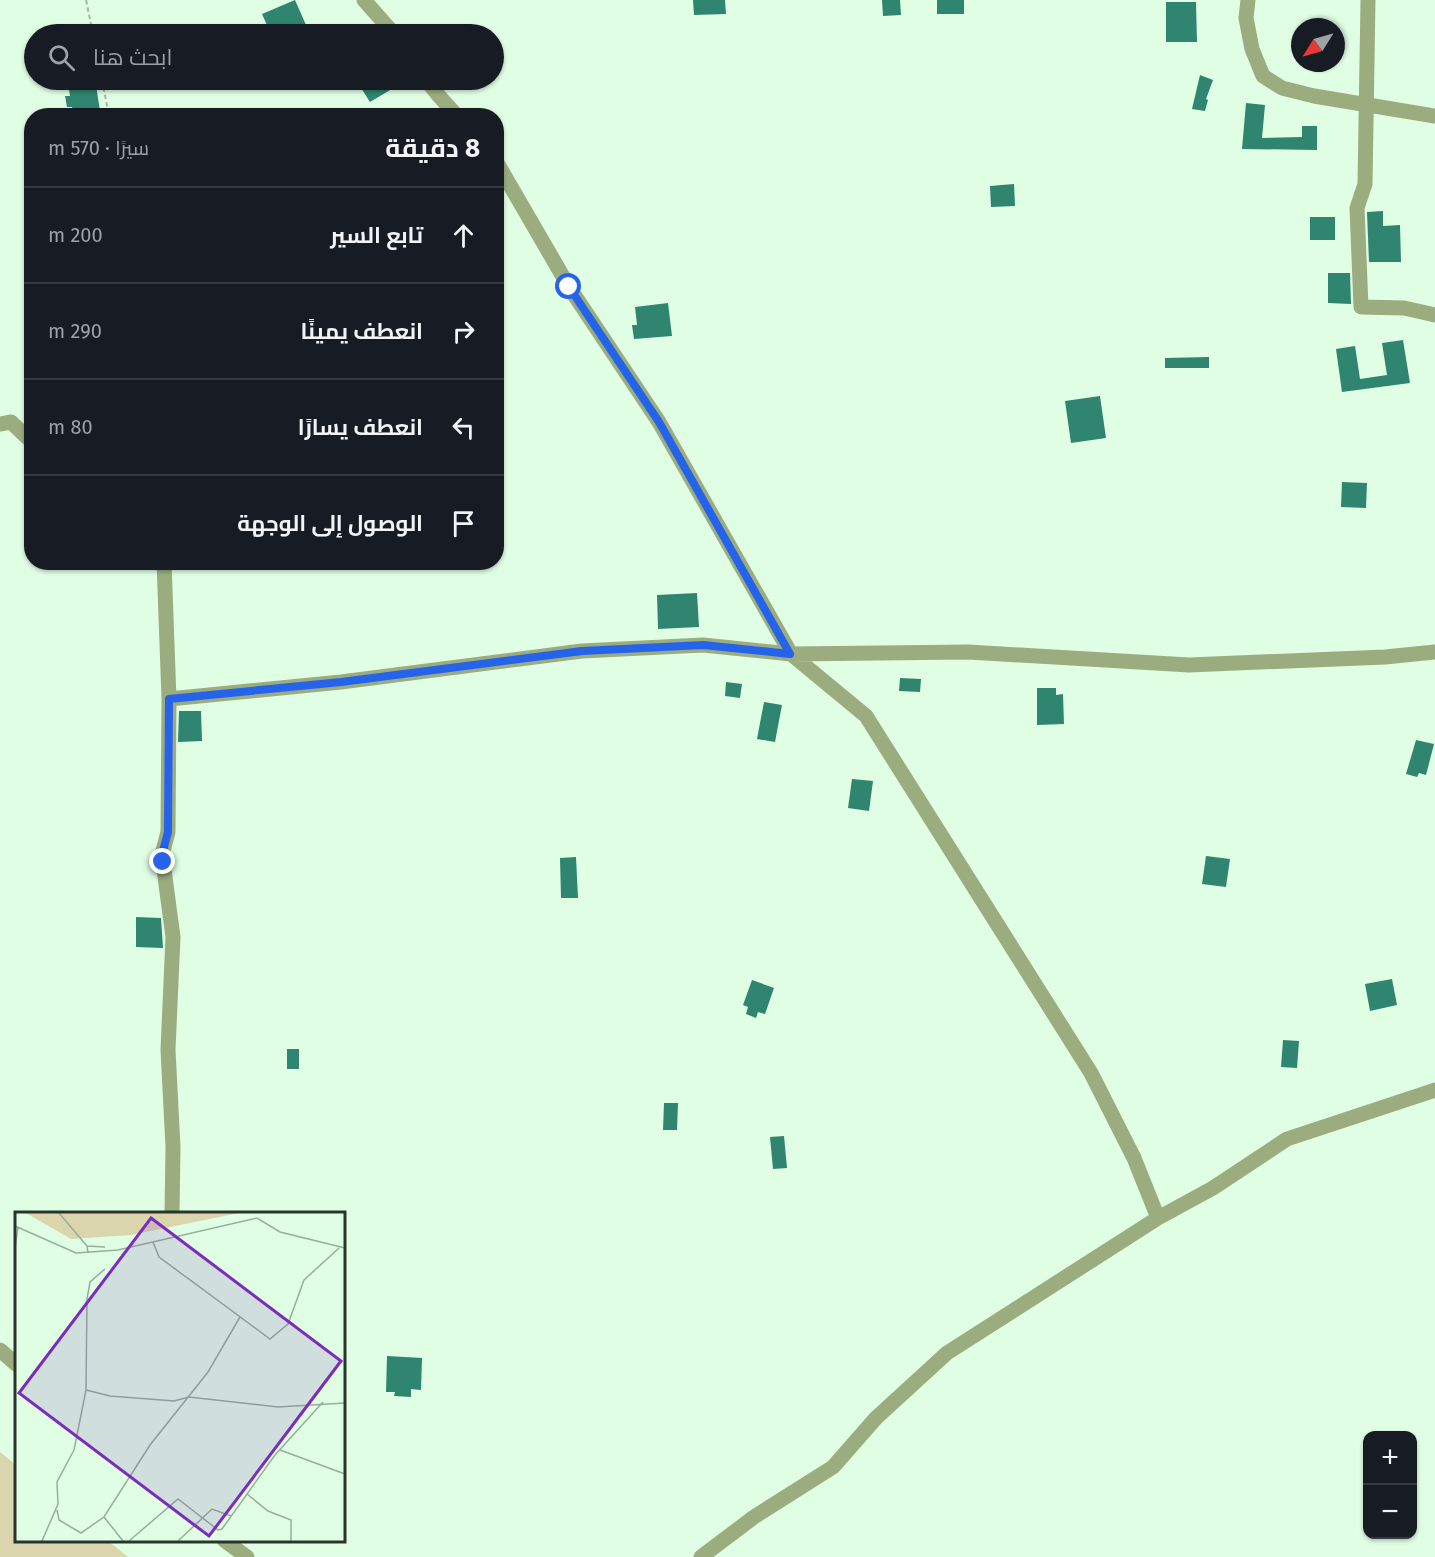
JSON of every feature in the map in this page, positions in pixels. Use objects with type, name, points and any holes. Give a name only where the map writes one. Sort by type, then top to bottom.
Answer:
[{"type":"street","points":[[364,0],[385,24]]},
{"type":"street","points":[[1248,0],[1246,18],[1252,49],[1263,76],[1282,88],[1435,116]]},
{"type":"street","points":[[1368,0],[1365,184],[1357,208],[1361,307],[1404,308],[1435,315]]},
{"type":"street","points":[[434,90],[450,108]]},
{"type":"street","points":[[504,174],[569,287],[659,422],[790,654],[866,716],[1091,1073],[1134,1158],[1158,1218]]},
{"type":"street","points":[[0,424],[11,422],[24,434]]},
{"type":"street","points":[[164,570],[169,699],[168,832],[163,851],[163,862],[173,937],[168,1050],[173,1147],[172,1212]]},
{"type":"street","points":[[169,699],[341,682],[582,651],[703,645],[790,654],[968,652],[1189,665],[1374,658],[1435,652]]},
{"type":"street","points":[[700,1557],[754,1517],[833,1467],[876,1418],[947,1353],[1158,1218],[1213,1188],[1287,1139],[1435,1090]]},
{"type":"street","points":[[0,1350],[15,1363]]},
{"type":"street","points":[[227,1542],[247,1557]]},
{"type":"path","points":[[86,0],[91,24]]},
{"type":"path","points":[[104,90],[107,108]]},
{"type":"shaded area","points":[[0,1452],[15,1464],[15,1542],[109,1542],[128,1557],[0,1557]]},
{"type":"building","points":[[295,0],[306,24],[266,24],[262,14]]},
{"type":"building","points":[[693,0],[725,0],[726,14],[694,15]]},
{"type":"building","points":[[882,0],[900,0],[901,15],[883,16]]},
{"type":"building","points":[[937,0],[964,0],[964,14],[937,14]]},
{"type":"building","points":[[1166,2],[1196,2],[1197,42],[1166,42]]},
{"type":"building","points":[[1200,75],[1213,80],[1206,99],[1208,100],[1205,111],[1192,109]]},
{"type":"building","points":[[69,90],[97,90],[100,108],[67,107],[65,96],[70,96]]},
{"type":"building","points":[[362,90],[390,90],[370,102]]},
{"type":"building","points":[[1246,103],[1265,105],[1262,138],[1302,137],[1302,126],[1317,126],[1317,150],[1242,149]]},
{"type":"building","points":[[1014,184],[1015,206],[991,207],[990,186]]},
{"type":"building","points":[[1383,211],[1383,226],[1400,225],[1401,262],[1369,262],[1367,212]]},
{"type":"building","points":[[1310,217],[1335,217],[1335,240],[1310,240]]},
{"type":"building","points":[[1328,273],[1350,273],[1351,304],[1328,303]]},
{"type":"building","points":[[668,303],[672,336],[634,339],[632,325],[637,325],[635,307]]},
{"type":"building","points":[[1403,340],[1410,383],[1342,392],[1336,349],[1355,346],[1360,379],[1387,375],[1382,343]]},
{"type":"building","points":[[1209,357],[1209,368],[1165,368],[1165,358]]},
{"type":"building","points":[[1100,396],[1106,438],[1071,443],[1065,401]]},
{"type":"building","points":[[1342,482],[1367,483],[1366,508],[1341,507]]},
{"type":"building","points":[[697,593],[699,627],[658,629],[657,595]]},
{"type":"building","points":[[900,678],[921,679],[920,692],[899,691]]},
{"type":"building","points":[[726,682],[742,684],[740,698],[725,696]]},
{"type":"building","points":[[1037,688],[1056,688],[1056,695],[1063,694],[1064,724],[1037,725]]},
{"type":"building","points":[[764,702],[782,705],[775,742],[757,739]]},
{"type":"building","points":[[179,711],[201,711],[202,741],[178,742]]},
{"type":"building","points":[[1416,740],[1434,744],[1426,775],[1419,773],[1417,777],[1406,774]]},
{"type":"building","points":[[852,779],[873,781],[869,811],[848,808]]},
{"type":"building","points":[[1206,856],[1230,859],[1226,887],[1202,884]]},
{"type":"building","points":[[576,857],[578,898],[561,898],[560,858]]},
{"type":"building","points":[[136,917],[161,918],[163,948],[136,947]]},
{"type":"building","points":[[1392,979],[1397,1005],[1370,1011],[1365,984]]},
{"type":"building","points":[[752,980],[774,988],[765,1014],[758,1012],[756,1018],[746,1014],[748,1007],[743,1005]]},
{"type":"building","points":[[1283,1040],[1299,1041],[1297,1068],[1281,1067]]},
{"type":"building","points":[[287,1049],[299,1049],[299,1069],[287,1069]]},
{"type":"building","points":[[664,1103],[678,1103],[677,1130],[663,1130]]},
{"type":"building","points":[[784,1136],[787,1168],[773,1169],[770,1137]]},
{"type":"building","points":[[387,1356],[422,1358],[421,1390],[411,1389],[411,1397],[394,1396],[395,1392],[386,1392]]},
{"type":"route","points":[[163,862],[163,851],[168,832],[169,699],[341,682],[582,651],[703,645],[790,654],[659,422],[569,287]]}]
